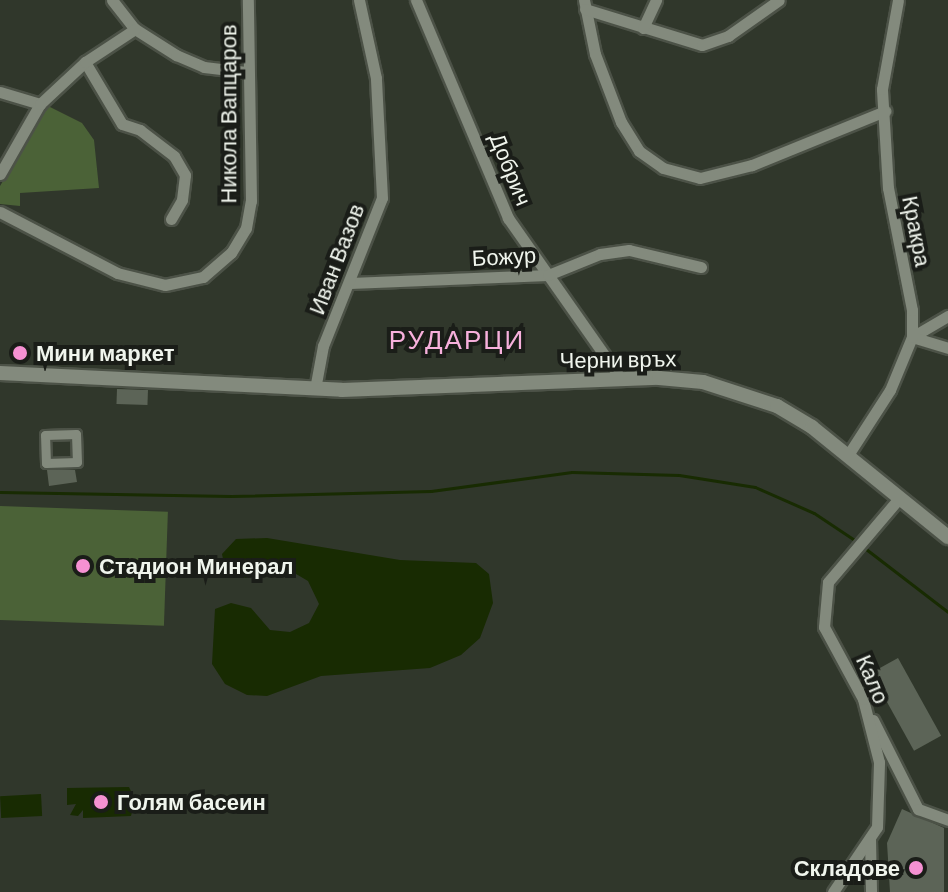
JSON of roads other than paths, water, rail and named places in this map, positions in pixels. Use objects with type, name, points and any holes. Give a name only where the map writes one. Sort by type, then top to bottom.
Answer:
[{"type":"street","points":[[112,0],[135,29],[204,67],[246,72]]},
{"type":"street","name":"Никола Вапцаров","points":[[0,212],[117,273],[165,285],[203,277],[231,253],[246,228],[251,201],[246,72],[248,0]]},
{"type":"street","name":"Иван Вазов","points":[[315,389],[323,346],[382,198],[383,167],[376,78],[359,0]]},
{"type":"street","name":"Добрич","points":[[416,0],[508,218],[621,379]]},
{"type":"street","points":[[643,28],[656,0]]},
{"type":"street","points":[[585,4],[643,28],[702,45],[728,36],[779,0]]},
{"type":"street","name":"Кракра","points":[[898,0],[888,39],[885,111],[888,188],[912,337]]},
{"type":"street","points":[[585,4],[595,54],[621,122],[639,151],[663,168],[700,178],[739,168],[885,111]]},
{"type":"street","points":[[0,174],[40,104],[85,62],[135,29]]},
{"type":"street","points":[[85,62],[122,124],[140,130],[174,156],[185,175],[182,200],[171,219]]},
{"type":"street","points":[[0,92],[40,104]]},
{"type":"street","name":"Божур","points":[[350,283],[548,275],[600,254],[629,250],[701,267]]},
{"type":"street","points":[[848,455],[890,390],[912,337],[948,316]]},
{"type":"street","points":[[912,337],[948,348]]},
{"type":"street","name":"Черни връх","points":[[0,373],[315,389],[621,379],[703,382],[742,392],[777,406],[848,455],[948,537]]},
{"type":"street","points":[[76,434],[77,462],[46,463],[45,435],[76,434]]},
{"type":"street","name":"Кало","points":[[833,892],[877,827],[879,762],[863,699],[824,627],[828,582],[900,497]]},
{"type":"street","points":[[863,699],[918,809],[948,820]]},
{"type":"street","points":[[870,838],[871,892]]},
{"type":"waterway","points":[[0,492],[231,496],[431,491],[572,472],[679,475],[755,487],[814,513],[856,541]]},
{"type":"waterway","points":[[862,546],[948,612]]},
{"type":"place","name":"Мини маркет","points":[[20,353]]},
{"type":"place","name":"Стадион Минерал","points":[[83,566]]},
{"type":"place","name":"Голям басеин","points":[[101,802]]},
{"type":"place","name":"Складове","points":[[916,868]]},
{"type":"district","name":"РУДАРЦИ","points":[[457,339]]}]
